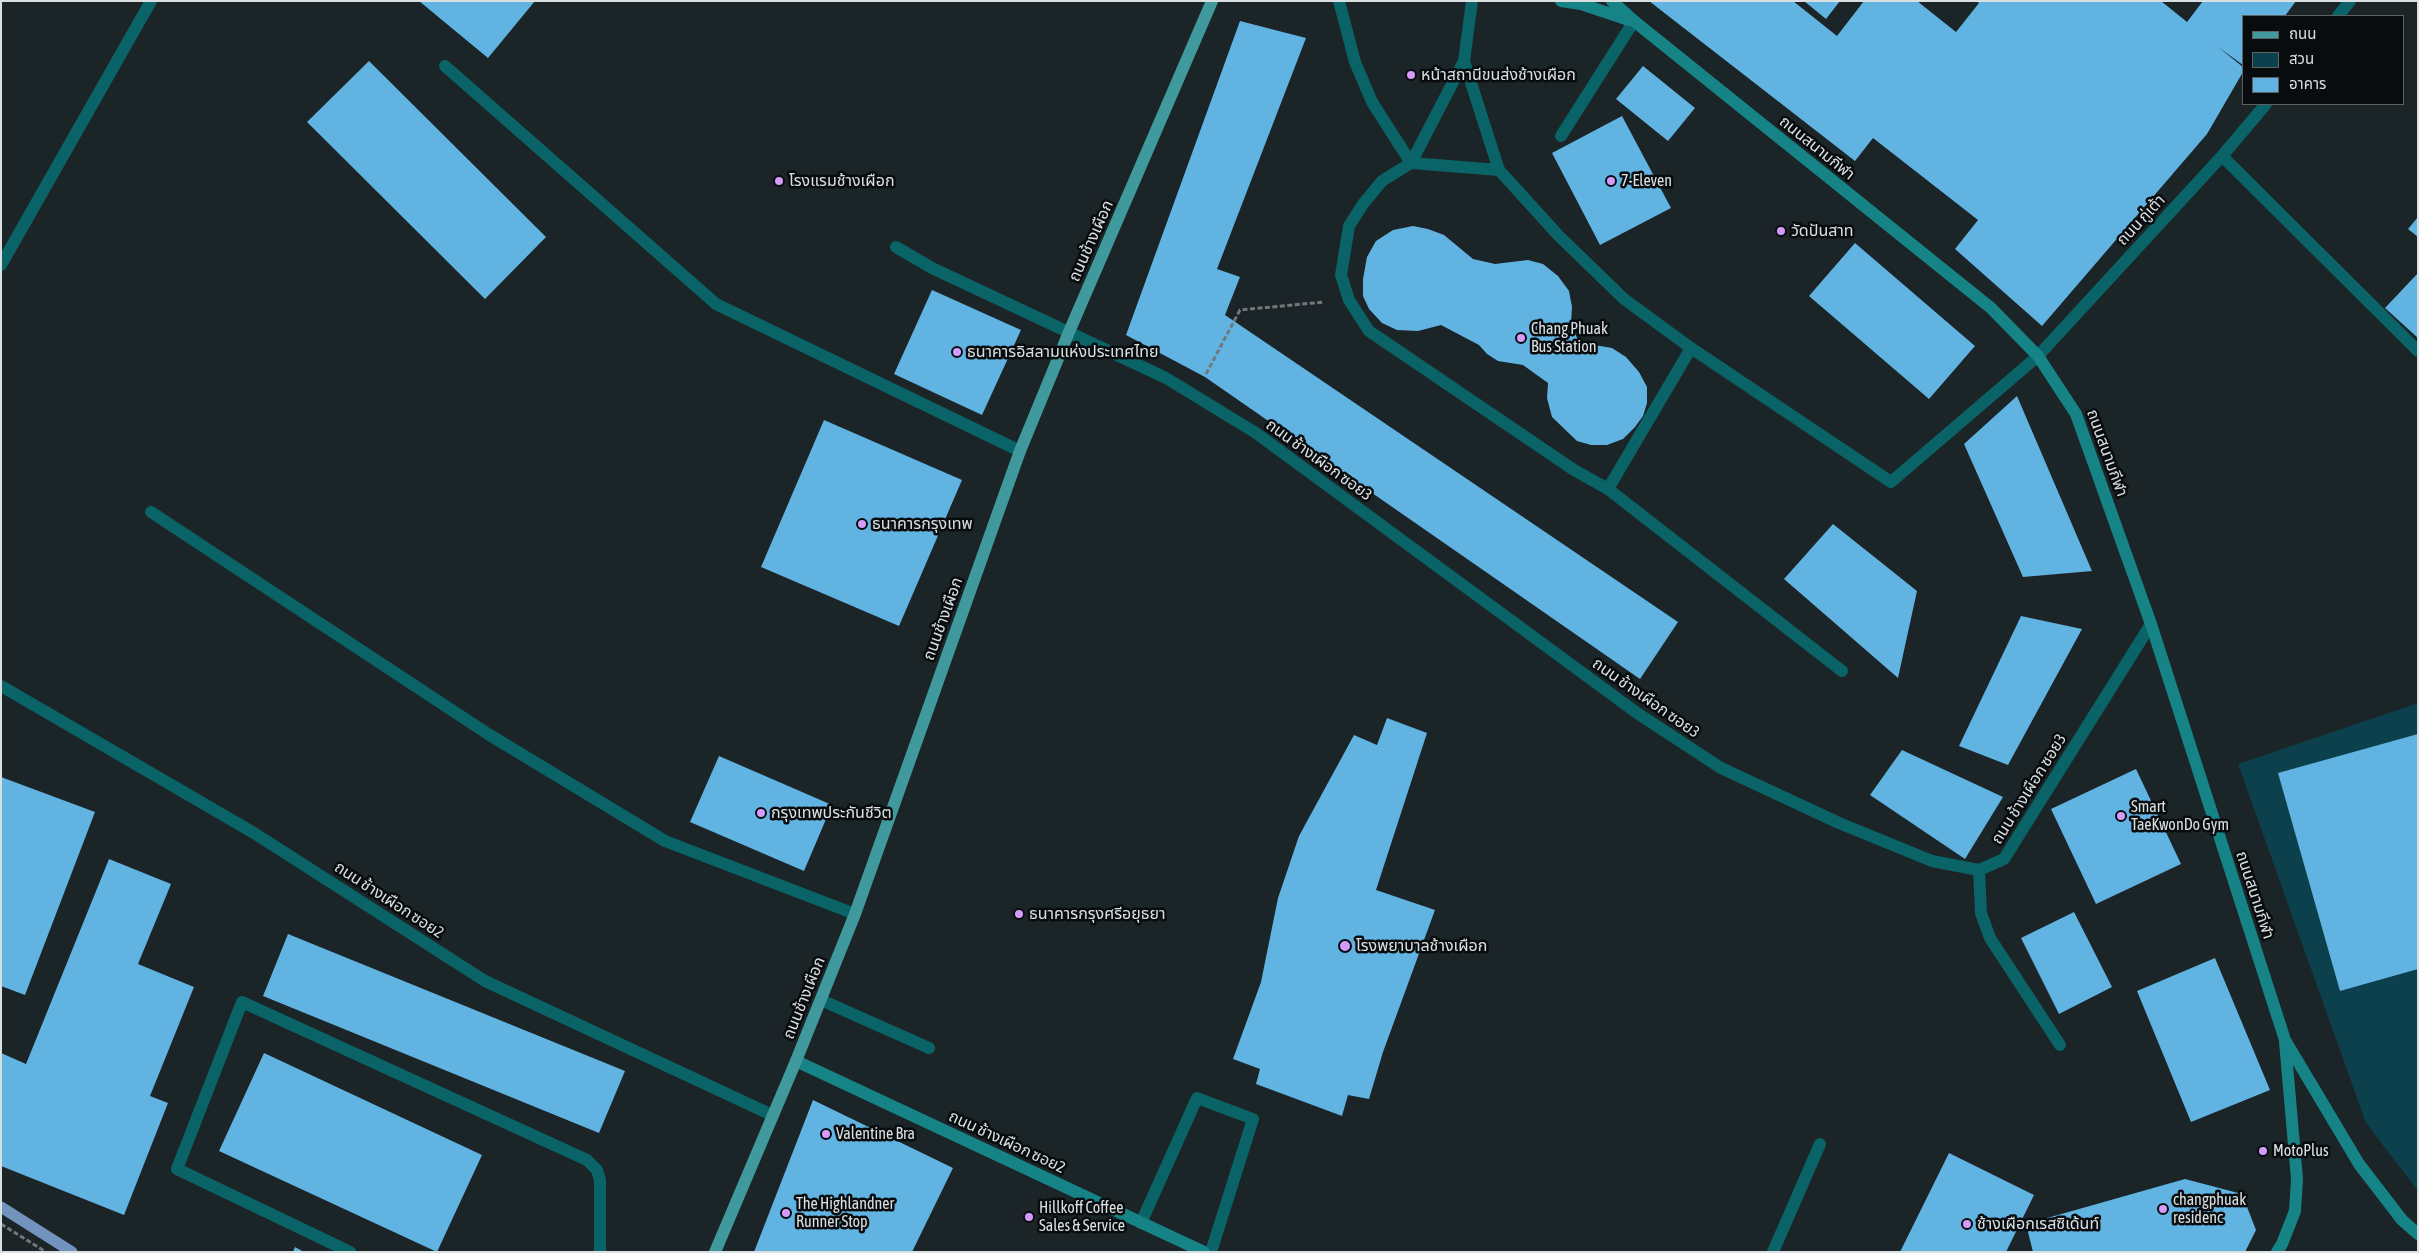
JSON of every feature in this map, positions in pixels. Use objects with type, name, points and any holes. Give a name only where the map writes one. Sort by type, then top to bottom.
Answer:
[{"type":"main road","name":"ถนนช้างเผือก","points":[[715,1252],[796,1061],[855,914],[1020,451],[1068,332],[1212,1]]},
{"type":"street","points":[[1,265],[151,1]]},
{"type":"street","points":[[1339,1],[1355,62],[1372,102],[1410,163]]},
{"type":"street","points":[[1472,1],[1464,61],[1410,163],[1382,181],[1362,204],[1349,226],[1341,275],[1349,300],[1368,331],[1574,470],[1608,489],[1842,671]]},
{"type":"street","name":"ถนนสนามกีฬา","points":[[1561,1],[1581,4],[1634,21]]},
{"type":"street","name":"ถนนสนามกีฬา","points":[[1612,1],[1634,21],[1991,308],[2038,356],[2076,414],[2151,624],[2285,1040],[2297,1179],[2295,1211],[2277,1252]]},
{"type":"street","points":[[2339,15],[2350,1]]},
{"type":"street","points":[[1561,136],[1634,21]]},
{"type":"street","points":[[1464,61],[1499,170],[1558,236],[1618,292],[1692,348],[1608,489]]},
{"type":"street","points":[[445,66],[716,304],[1020,451]]},
{"type":"street","name":"ถนน กู่เต้า","points":[[1692,348],[1891,482],[2038,356],[2222,156],[2265,105]]},
{"type":"street","points":[[2222,156],[2418,351]]},
{"type":"street","points":[[1410,163],[1499,170]]},
{"type":"street","name":"ถนน ช้างเผือก ซอย3","points":[[896,247],[932,268],[1166,378],[1195,395],[1256,434],[1629,708],[1721,768],[1839,823],[1932,861],[1979,870],[2004,859],[2151,624]]},
{"type":"street","points":[[151,512],[488,734],[665,841],[855,914]]},
{"type":"street","name":"ถนน ช้างเผือก ซอย2","points":[[1,686],[254,833],[485,981],[772,1115]]},
{"type":"street","points":[[1979,870],[1982,913],[1990,938],[2060,1045]]},
{"type":"street","points":[[821,1000],[929,1048]]},
{"type":"street","points":[[350,1252],[177,1169],[242,1002],[587,1160],[597,1170],[600,1180],[600,1252]]},
{"type":"street","name":"ถนนสนามกีฬา","points":[[2285,1040],[2359,1164],[2402,1220],[2418,1234]]},
{"type":"street","name":"ถนน ช้างเผือก ซอย2","points":[[796,1061],[1204,1252]]},
{"type":"street","points":[[1141,1223],[1197,1098],[1253,1119],[1211,1252]]},
{"type":"street","points":[[1773,1252],[1820,1144]]},
{"type":"path","points":[[1195,395],[1240,310],[1349,300]]},
{"type":"path","points":[[1,1224],[46,1252]]},
{"type":"green space","points":[[2418,703],[2418,1191],[2366,1123],[2238,764]]},
{"type":"building","points":[[419,1],[535,1],[488,58]]},
{"type":"building","points":[[1649,1],[1793,1],[1837,36],[1864,1],[1917,1],[1956,32],[1979,3],[1976,1],[2161,1],[2187,22],[2203,1],[2296,1],[2286,15],[2242,15],[2242,64],[2218,47],[2242,66],[2242,74],[2207,134],[2042,326],[1955,249],[1978,220],[1873,138],[1855,161]]},
{"type":"building","points":[[1804,1],[1840,1],[1826,19]]},
{"type":"building","points":[[1240,21],[1306,38],[1217,269],[1240,277],[1225,315],[1678,622],[1640,679],[1205,377],[1126,335]]},
{"type":"building","points":[[369,61],[546,237],[485,299],[307,122]]},
{"type":"building","points":[[1643,66],[1695,108],[1668,141],[1616,99]]},
{"type":"building","name":"7-Eleven","points":[[1622,116],[1671,208],[1600,245],[1552,153]]},
{"type":"building","points":[[2418,217],[2418,237],[2408,229]]},
{"type":"building","name":"Chang Phuak Bus Station","points":[[1413,226],[1444,235],[1473,259],[1495,264],[1528,260],[1543,264],[1558,276],[1569,291],[1572,307],[1571,323],[1581,348],[1594,345],[1612,348],[1626,357],[1639,372],[1647,387],[1647,403],[1643,416],[1635,427],[1623,439],[1607,445],[1591,445],[1577,441],[1552,417],[1547,398],[1548,383],[1523,365],[1498,361],[1487,354],[1479,345],[1441,325],[1418,331],[1397,330],[1382,323],[1369,309],[1363,296],[1363,279],[1367,257],[1376,241],[1393,230]]},
{"type":"building","points":[[1855,243],[1975,346],[1929,399],[1809,296]]},
{"type":"building","points":[[2418,273],[2418,338],[2385,308]]},
{"type":"building","name":"ธนาคารอิสลามแห่งประเทศไทย","points":[[932,290],[1021,330],[982,415],[894,374]]},
{"type":"building","points":[[2017,396],[2092,571],[2023,577],[1964,444]]},
{"type":"building","name":"ธนาคารกรุงเทพ","points":[[824,420],[962,480],[899,626],[761,567]]},
{"type":"building","points":[[1833,524],[1917,591],[1898,678],[1784,579]]},
{"type":"building","points":[[2021,616],[2082,629],[2008,765],[1959,746]]},
{"type":"building","name":"โรงพยาบาลช้างเผือก","points":[[1387,718],[1427,733],[1376,890],[1435,910],[1383,1052],[1369,1099],[1348,1095],[1342,1116],[1256,1084],[1260,1069],[1233,1059],[1261,982],[1278,898],[1299,836],[1354,735],[1377,745]]},
{"type":"building","points":[[2418,734],[2418,969],[2340,991],[2278,773]]},
{"type":"building","points":[[1902,750],[2003,797],[1965,859],[1870,795]]},
{"type":"building","name":"กรุงเทพประกันชีวิต","points":[[719,756],[832,805],[804,871],[690,822]]},
{"type":"building","points":[[2136,769],[2181,864],[2096,904],[2051,809]]},
{"type":"building","points":[[1,777],[95,812],[25,995],[1,986]]},
{"type":"building","points":[[109,859],[171,884],[138,964],[194,987],[150,1096],[168,1103],[124,1215],[1,1166],[1,1053],[26,1064]]},
{"type":"building","points":[[2074,912],[2112,987],[2059,1014],[2021,938]]},
{"type":"building","points":[[288,934],[625,1071],[599,1133],[263,996]]},
{"type":"building","points":[[2215,958],[2270,1090],[2191,1122],[2137,991]]},
{"type":"building","points":[[264,1053],[482,1155],[437,1252],[219,1151]]},
{"type":"building","points":[[813,1100],[953,1168],[912,1252],[754,1252]]},
{"type":"building","name":"ช้างเผือกเรสซิเด้นท์","points":[[1949,1153],[2034,1195],[2006,1252],[1900,1252]]},
{"type":"building","name":"changphuak residenc","points":[[2185,1179],[2242,1194],[2256,1230],[2245,1252],[2033,1252],[2026,1224]]},
{"type":"building","points":[[295,1247],[304,1252],[293,1252]]},
{"type":"waterway","points":[[1,1207],[72,1252]]},
{"type":"place","name":"หน้าสถานีขนส่งช้างเผือก","points":[[1411,75]]},
{"type":"place","name":"โรงแรมช้างเผือก","points":[[779,181]]},
{"type":"place","name":"7-Eleven","points":[[1611,181]]},
{"type":"place","name":"วัดปันสาท","points":[[1781,231]]},
{"type":"place","name":"Chang Phuak Bus Station","points":[[1521,338]]},
{"type":"place","name":"ธนาคารอิสลามแห่งประเทศไทย","points":[[957,352]]},
{"type":"place","name":"ธนาคารกรุงเทพ","points":[[862,524]]},
{"type":"place","name":"กรุงเทพประกันชีวิต","points":[[761,813]]},
{"type":"place","name":"Smart TaeKwonDo Gym","points":[[2121,816]]},
{"type":"place","name":"ธนาคารกรุงศรีอยุธยา","points":[[1019,914]]},
{"type":"place","name":"โรงพยาบาลช้างเผือก","points":[[1345,946]]},
{"type":"place","name":"Valentine Bra","points":[[826,1134]]},
{"type":"place","name":"MotoPlus","points":[[2263,1151]]},
{"type":"place","name":"changphuak residenc","points":[[2163,1209]]},
{"type":"place","name":"The Highlandner Runner Stop","points":[[786,1213]]},
{"type":"place","name":"Hillkoff Coffee Sales & Service","points":[[1029,1217]]},
{"type":"place","name":"ช้างเผือกเรสซิเด้นท์","points":[[1967,1224]]}]
